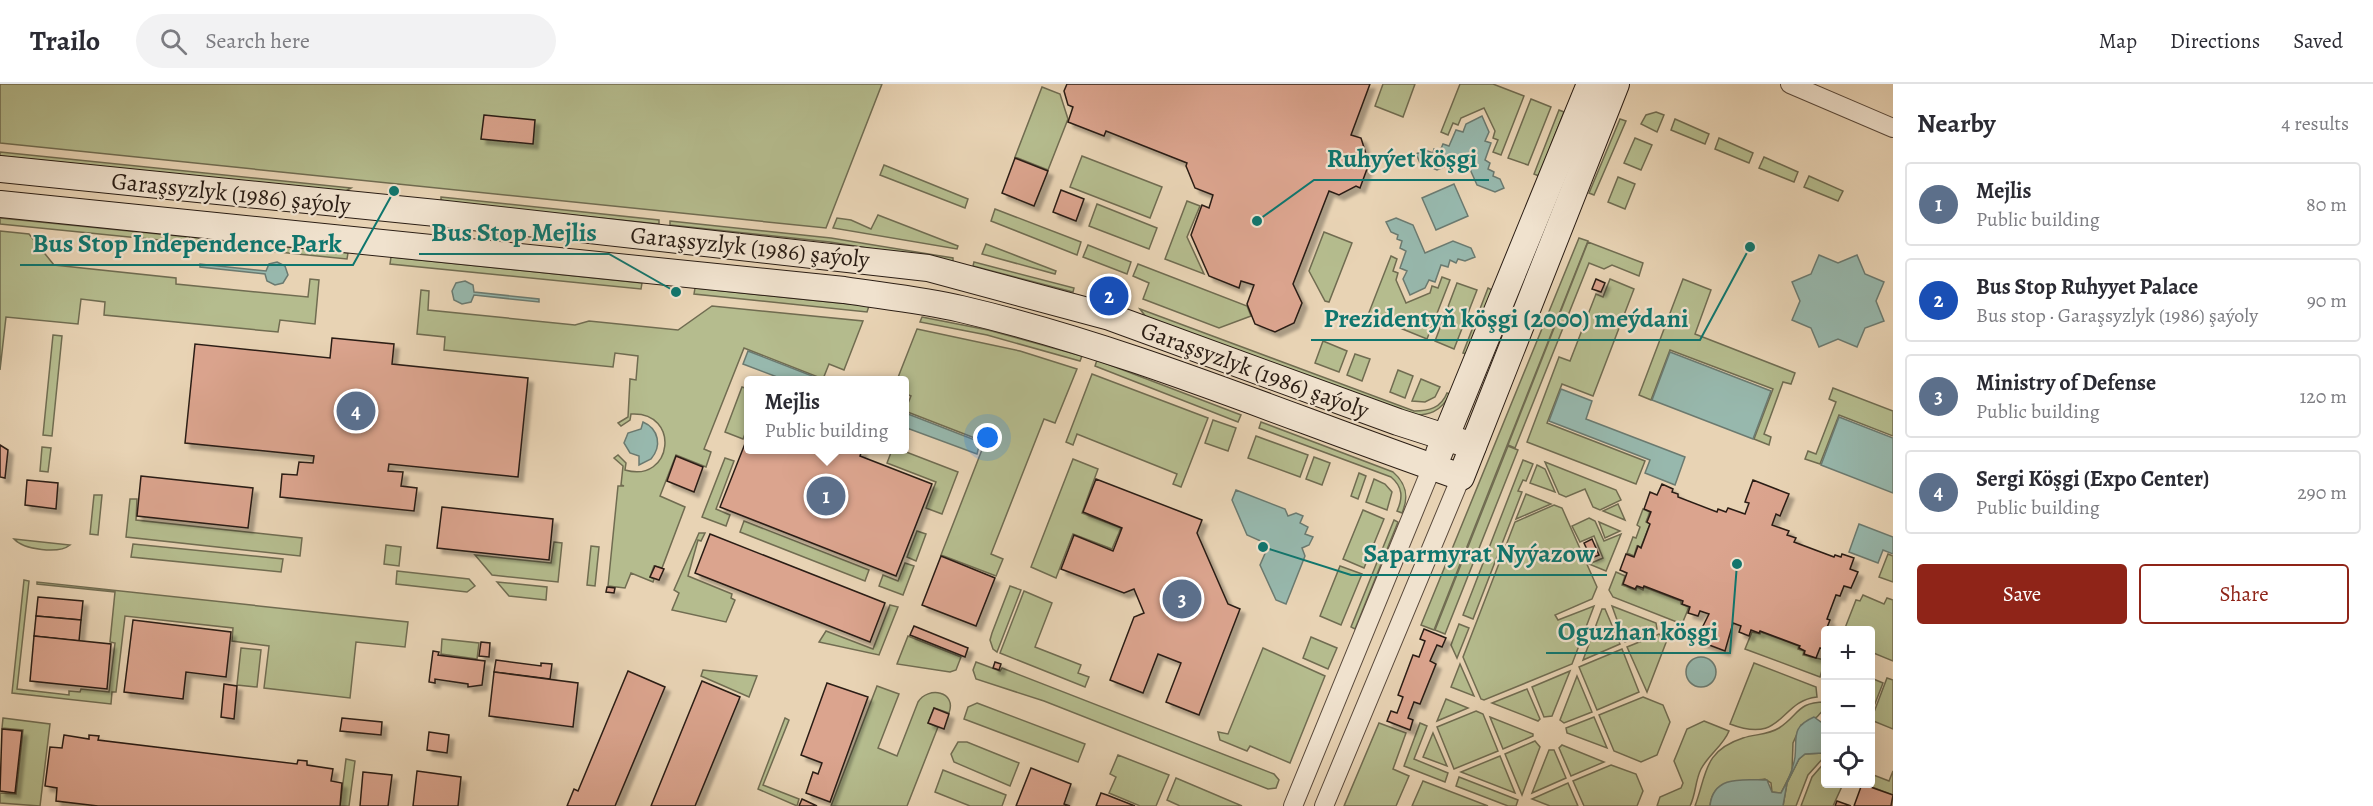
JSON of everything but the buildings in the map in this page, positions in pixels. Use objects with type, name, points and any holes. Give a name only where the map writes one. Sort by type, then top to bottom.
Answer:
[{"type":"main road","points":[[1432,467],[1590,84]]},
{"type":"main road","points":[[1461,477],[1616,84]]},
{"type":"main road","name":"Garaşsyzlyk (1986) şaýoly","points":[[0,169],[855,258],[956,274],[1110,317],[1473,446]]},
{"type":"main road","name":"Garaşsyzlyk (1986) şaýoly","points":[[0,204],[844,290],[948,306],[1095,346],[1461,477]]},
{"type":"main road","points":[[948,306],[956,274]]},
{"type":"main road","points":[[1095,346],[1110,317]]},
{"type":"main road","points":[[1246,400],[1257,371]]},
{"type":"street","points":[[1790,84],[1893,128]]},
{"type":"street","points":[[1293,806],[1432,467]]},
{"type":"street","points":[[1324,806],[1461,477]]},
{"type":"green space","points":[[0,84],[882,84],[826,228],[0,143]]},
{"type":"green space","points":[[1383,84],[1415,84],[1403,117],[1375,106]]},
{"type":"green space","points":[[1460,84],[1493,84],[1524,96],[1501,155],[1493,152],[1498,140],[1493,138],[1495,131],[1484,108],[1461,118],[1458,125],[1453,123],[1448,135],[1441,132]]},
{"type":"green space","points":[[1042,87],[1060,94],[1068,119],[1048,170],[1015,157]]},
{"type":"green space","points":[[1531,99],[1551,107],[1528,165],[1508,158]]},
{"type":"green space","points":[[1559,110],[1564,112],[1539,176],[1534,174]]},
{"type":"green space","points":[[1656,112],[1664,115],[1657,132],[1641,124],[1646,115]]},
{"type":"green space","points":[[1620,119],[1626,121],[1594,195],[1589,193]]},
{"type":"green space","points":[[1675,119],[1709,134],[1705,144],[1671,130]]},
{"type":"green space","points":[[1635,138],[1652,145],[1641,170],[1624,163]]},
{"type":"green space","points":[[1719,138],[1753,153],[1749,163],[1715,149]]},
{"type":"green space","points":[[0,152],[351,188],[344,192],[0,156]]},
{"type":"green space","points":[[1082,156],[1162,187],[1150,218],[1070,187]]},
{"type":"green space","points":[[1764,157],[1798,172],[1794,182],[1759,168]]},
{"type":"green space","points":[[884,165],[968,199],[965,208],[880,175]]},
{"type":"green space","points":[[1809,176],[1843,191],[1838,201],[1804,187]]},
{"type":"green space","points":[[1618,177],[1635,184],[1625,209],[1608,202]]},
{"type":"green space","points":[[441,197],[659,220],[659,224],[455,203],[441,200]]},
{"type":"green space","points":[[1187,201],[1200,206],[1187,237],[1204,274],[1165,259]]},
{"type":"green space","points":[[1097,204],[1157,228],[1149,249],[1089,226]]},
{"type":"green space","points":[[995,209],[1081,242],[1077,255],[991,221]]},
{"type":"green space","points":[[878,215],[958,246],[957,249],[833,228],[837,218],[851,220],[871,229]]},
{"type":"green space","points":[[0,218],[348,253],[347,259],[0,224]]},
{"type":"green space","points":[[670,221],[831,238],[953,258],[953,262],[830,242],[670,225]]},
{"type":"green space","points":[[0,231],[29,234],[54,265],[176,278],[176,284],[308,297],[310,279],[319,280],[315,324],[280,320],[278,332],[104,315],[105,302],[81,299],[78,324],[6,317],[0,370]]},
{"type":"green space","points":[[1324,232],[1352,243],[1329,302],[1325,301],[1309,271]]},
{"type":"green space","points":[[1579,238],[1588,241],[1434,630],[1421,625]]},
{"type":"green space","points":[[1588,242],[1643,263],[1639,276],[1612,265],[1604,269],[1589,263],[1515,448],[1508,445]]},
{"type":"green space","points":[[986,244],[1056,271],[1055,274],[982,254]]},
{"type":"green space","points":[[1088,245],[1131,262],[1127,274],[1083,257]]},
{"type":"green space","points":[[1391,256],[1397,259],[1393,271],[1398,273],[1396,280],[1406,303],[1430,293],[1432,286],[1438,288],[1442,277],[1450,280],[1427,339],[1368,315]]},
{"type":"green space","points":[[391,257],[642,283],[641,289],[390,264]]},
{"type":"green space","points":[[974,262],[1074,288],[1073,292],[973,266]]},
{"type":"green space","points":[[1138,264],[1247,306],[1251,316],[1219,328],[1143,299],[1149,283],[1133,276]]},
{"type":"green space","points":[[1610,279],[1634,289],[1593,396],[1562,384],[1547,423],[1645,461],[1636,484],[1527,442],[1559,357],[1570,361],[1596,294],[1603,297]]},
{"type":"green space","points":[[1683,279],[1711,290],[1695,334],[1795,373],[1791,384],[1783,382],[1764,434],[1771,437],[1769,445],[1754,439],[1773,389],[1670,350],[1651,400],[1639,395]]},
{"type":"green space","points":[[1457,283],[1477,290],[1454,349],[1435,341]]},
{"type":"green space","points":[[695,288],[869,306],[867,312],[694,294]]},
{"type":"green space","points":[[1488,288],[1492,290],[1467,354],[1463,353]]},
{"type":"green space","points":[[421,290],[429,291],[428,310],[575,325],[589,321],[678,330],[712,306],[863,321],[844,370],[829,364],[824,376],[815,376],[744,348],[704,449],[711,452],[706,467],[676,455],[660,496],[685,507],[662,568],[654,566],[650,577],[654,579],[653,582],[631,573],[625,588],[608,586],[618,486],[624,486],[621,485],[623,466],[614,458],[618,455],[626,463],[625,470],[641,471],[653,467],[661,458],[665,446],[664,434],[658,423],[647,416],[631,414],[630,420],[621,426],[618,423],[628,417],[630,379],[636,380],[638,356],[615,353],[613,367],[444,350],[445,337],[417,334]]},
{"type":"green space","points":[[1140,309],[1414,411],[1434,408],[1447,393],[1450,394],[1443,405],[1434,412],[1409,415],[1146,317]]},
{"type":"green space","points":[[922,317],[988,330],[1082,356],[1080,361],[987,335],[920,322]]},
{"type":"green space","points":[[917,329],[1020,351],[1077,369],[1055,423],[1044,419],[991,554],[1003,559],[996,576],[941,555],[985,442],[909,413],[911,396],[909,395],[909,376],[899,376]]},
{"type":"green space","points":[[53,335],[62,336],[52,436],[43,435]]},
{"type":"green space","points":[[1323,341],[1347,351],[1339,372],[1315,363]]},
{"type":"green space","points":[[1355,354],[1370,359],[1362,381],[1347,375]]},
{"type":"green space","points":[[1097,360],[1241,415],[1238,422],[1095,366]]},
{"type":"green space","points":[[1398,370],[1413,376],[1405,398],[1390,392]]},
{"type":"green space","points":[[1092,374],[1208,418],[1181,487],[1173,484],[1177,474],[1077,434],[1073,445],[1066,442]]},
{"type":"green space","points":[[1421,379],[1440,387],[1435,397],[1425,402],[1412,401]]},
{"type":"green space","points":[[742,387],[744,388],[743,439],[725,432]]},
{"type":"green space","points":[[1833,388],[1893,411],[1893,436],[1839,415],[1820,464],[1805,459],[1808,451],[1816,454],[1836,402],[1829,399]]},
{"type":"green space","points":[[1213,420],[1236,428],[1228,451],[1205,443]]},
{"type":"green space","points":[[1261,422],[1393,472],[1404,486],[1406,502],[1402,513],[1397,511],[1401,497],[1400,489],[1391,477],[1259,428]]},
{"type":"green space","points":[[1256,436],[1308,455],[1300,477],[1248,458]]},
{"type":"green space","points":[[1508,446],[1518,450],[1445,634],[1435,630]]},
{"type":"green space","points":[[42,447],[51,448],[48,472],[40,471]]},
{"type":"green space","points":[[909,453],[958,472],[942,514],[926,508],[936,482],[887,463],[890,454]]},
{"type":"green space","points":[[1314,457],[1330,463],[1322,485],[1306,479]]},
{"type":"green space","points":[[725,458],[734,461],[716,509],[730,515],[726,526],[702,517]]},
{"type":"green space","points":[[1073,459],[1098,469],[1082,513],[1121,528],[1112,549],[1073,534],[1056,578],[1031,567]]},
{"type":"green space","points":[[1523,460],[1533,464],[1526,481],[1523,480],[1518,491],[1522,492],[1473,619],[1463,615]]},
{"type":"green space","points":[[1545,462],[1616,490],[1621,500],[1600,510],[1593,507],[1585,489],[1566,497],[1559,494]]},
{"type":"green space","points":[[1537,465],[1545,469],[1555,492],[1530,483]]},
{"type":"green space","points":[[1359,473],[1366,476],[1358,499],[1351,496]]},
{"type":"green space","points":[[1374,479],[1385,484],[1392,492],[1387,510],[1366,502]]},
{"type":"green space","points":[[1526,494],[1551,504],[1516,519]]},
{"type":"green space","points":[[94,495],[102,495],[98,535],[90,534]]},
{"type":"green space","points":[[130,499],[137,499],[136,520],[302,538],[300,556],[126,537]]},
{"type":"green space","points":[[1618,504],[1625,520],[1603,511]]},
{"type":"green space","points":[[1554,505],[1562,508],[1597,587],[1592,599],[1555,615],[1558,620],[1594,606],[1572,664],[1484,700],[1481,699],[1463,657],[1515,522]]},
{"type":"green space","points":[[1643,509],[1650,512],[1646,522],[1650,524],[1641,547],[1637,546],[1634,556],[1627,553],[1640,527],[1637,525]]},
{"type":"green space","points":[[1363,510],[1384,519],[1364,568],[1343,559]]},
{"type":"green space","points":[[1589,518],[1595,521],[1604,541],[1621,534],[1606,571],[1589,564],[1603,558],[1594,536],[1580,542],[1572,526]]},
{"type":"green space","points":[[1394,520],[1398,522],[1355,629],[1351,627]]},
{"type":"green space","points":[[744,521],[869,570],[865,581],[740,532]]},
{"type":"green space","points":[[1599,522],[1620,531],[1605,538]]},
{"type":"green space","points":[[917,531],[926,534],[916,561],[907,557]]},
{"type":"green space","points":[[699,533],[705,533],[701,541],[698,540],[688,576],[732,594],[731,598],[735,600],[726,622],[672,610],[679,593],[674,590]]},
{"type":"green space","points":[[14,539],[70,545],[65,548],[42,550],[25,546]]},
{"type":"green space","points":[[554,542],[562,543],[558,582],[492,575],[475,555],[551,563]]},
{"type":"green space","points":[[133,544],[283,559],[281,572],[131,557]]},
{"type":"green space","points":[[386,545],[401,547],[399,566],[384,564]]},
{"type":"green space","points":[[591,546],[599,547],[595,586],[587,585]]},
{"type":"green space","points":[[1888,554],[1893,556],[1893,582],[1879,577]]},
{"type":"green space","points":[[905,563],[914,566],[903,595],[879,586],[883,575],[898,581]]},
{"type":"green space","points":[[1340,566],[1362,574],[1341,625],[1320,616]]},
{"type":"green space","points":[[397,571],[469,579],[475,586],[467,592],[396,584]]},
{"type":"green space","points":[[1616,572],[1625,576],[1622,585],[1636,590],[1637,587],[1643,590],[1644,587],[1681,601],[1681,604],[1689,607],[1682,624],[1613,597],[1609,590]]},
{"type":"green space","points":[[24,580],[29,581],[17,689],[69,695],[69,691],[80,692],[81,689],[109,692],[115,643],[110,642],[115,592],[37,584],[37,582],[408,622],[405,647],[356,642],[350,698],[264,688],[269,646],[232,641],[233,628],[125,616],[116,692],[112,692],[111,704],[12,693]]},
{"type":"green space","points":[[497,582],[547,587],[546,600],[509,596]]},
{"type":"green space","points":[[1010,586],[1021,590],[997,652],[993,649],[990,640]]},
{"type":"green space","points":[[1024,591],[1052,603],[1035,647],[1081,665],[1078,673],[1089,677],[1085,687],[1000,653]]},
{"type":"green space","points":[[1863,595],[1884,604],[1887,598],[1893,600],[1893,661],[1875,654],[1875,626],[1846,626],[1856,600],[1860,601]]},
{"type":"green space","points":[[890,605],[898,607],[879,655],[819,642],[826,631],[873,649]]},
{"type":"green space","points":[[1612,606],[1656,623],[1657,629],[1625,642]]},
{"type":"green space","points":[[1602,609],[1605,609],[1620,644],[1583,660]]},
{"type":"green space","points":[[1459,624],[1469,628],[1457,658],[1451,645]]},
{"type":"green space","points":[[1752,632],[1760,634],[1761,632],[1799,646],[1798,649],[1804,651],[1803,655],[1821,659],[1820,677],[1745,649]]},
{"type":"green space","points":[[1659,634],[1667,640],[1647,692],[1627,647]]},
{"type":"green space","points":[[908,636],[961,657],[956,670],[950,672],[897,664]]},
{"type":"green space","points":[[1311,637],[1337,648],[1328,669],[1303,658]]},
{"type":"green space","points":[[442,639],[479,643],[477,659],[441,654]]},
{"type":"green space","points":[[241,648],[261,650],[257,687],[237,685]]},
{"type":"green space","points":[[1263,648],[1325,676],[1290,763],[1250,746],[1247,751],[1220,740],[1218,732],[1228,734]]},
{"type":"green space","points":[[1622,649],[1639,692],[1597,710],[1579,667]]},
{"type":"green space","points":[[976,662],[1000,671],[1002,668],[1274,774],[1279,780],[1276,788],[1268,789],[1044,701],[976,679],[973,670]]},
{"type":"green space","points":[[1754,663],[1816,687],[1817,697],[1795,706],[1771,726],[1748,729],[1730,724]]},
{"type":"green space","points":[[1460,664],[1474,696],[1451,687]]},
{"type":"green space","points":[[703,670],[757,676],[749,697],[701,676]]},
{"type":"green space","points":[[1570,671],[1552,716],[1544,717],[1532,687]]},
{"type":"green space","points":[[1577,676],[1592,712],[1564,723],[1560,720]]},
{"type":"green space","points":[[1887,678],[1893,680],[1893,729],[1875,722],[1875,710]]},
{"type":"green space","points":[[1875,680],[1883,683],[1875,704]]},
{"type":"green space","points":[[877,686],[899,694],[878,748],[897,756],[918,702],[923,697],[934,693],[945,696],[949,700],[949,713],[934,708],[928,723],[938,727],[907,806],[831,806]]},
{"type":"green space","points":[[1527,689],[1540,719],[1538,721],[1492,703]]},
{"type":"green space","points":[[1643,697],[1663,705],[1670,722],[1657,755],[1641,762],[1614,751],[1599,715]]},
{"type":"green space","points":[[1446,699],[1468,708],[1437,721]]},
{"type":"green space","points":[[1821,702],[1821,712],[1801,725],[1793,743],[1792,771],[1781,793],[1772,792],[1771,783],[1765,779],[1730,782],[1717,789],[1712,796],[1710,806],[1695,806],[1708,765],[1720,750],[1743,738],[1775,730],[1803,707]]},
{"type":"green space","points":[[977,703],[1085,744],[1078,762],[964,719],[968,707]]},
{"type":"green space","points":[[1476,711],[1483,714],[1498,751],[1454,769],[1437,727]]},
{"type":"green space","points":[[1490,717],[1533,734],[1533,736],[1503,749]]},
{"type":"green space","points":[[1594,717],[1607,748],[1567,733],[1566,728]]},
{"type":"green space","points":[[3,718],[50,724],[40,806],[0,803],[0,793],[16,794],[23,730],[2,728]]},
{"type":"green space","points":[[785,718],[789,720],[763,785],[799,799],[797,806],[758,789]]},
{"type":"green space","points":[[1704,721],[1729,731],[1701,769],[1690,806],[1657,806],[1660,797],[1681,788],[1683,783],[1674,761],[1687,729]]},
{"type":"green space","points":[[1379,723],[1406,733],[1393,769],[1409,776],[1396,806],[1344,806]]},
{"type":"green space","points":[[1420,723],[1427,726],[1414,759],[1448,773],[1445,782],[1404,766]]},
{"type":"green space","points":[[1433,733],[1447,766],[1423,757]]},
{"type":"green space","points":[[1535,741],[1540,747],[1522,795],[1505,754]]},
{"type":"green space","points":[[958,742],[967,742],[1019,763],[1010,786],[954,762],[951,754]]},
{"type":"green space","points":[[1562,745],[1604,762],[1571,776],[1559,748]]},
{"type":"green space","points":[[1549,750],[1554,750],[1566,778],[1532,793]]},
{"type":"green space","points":[[1821,753],[1821,760],[1808,775],[1796,806],[1783,806],[1787,783],[1799,759],[1805,754]]},
{"type":"green space","points":[[1118,755],[1169,775],[1156,806],[1140,806],[1109,793],[1116,777],[1110,774]]},
{"type":"green space","points":[[1500,756],[1515,793],[1461,772]]},
{"type":"green space","points":[[346,759],[355,761],[349,806],[340,806]]},
{"type":"green space","points":[[1611,765],[1636,774],[1643,791],[1637,806],[1584,806],[1573,781]]},
{"type":"green space","points":[[1821,767],[1821,788],[1841,788],[1833,806],[1801,806],[1812,777]]},
{"type":"green space","points":[[943,770],[1006,795],[1002,806],[970,806],[935,792]]},
{"type":"green space","points":[[1893,771],[1893,795],[1875,788],[1875,776],[1889,781]]},
{"type":"green space","points":[[1459,777],[1518,800],[1516,806],[1508,806],[1456,786]]},
{"type":"green space","points":[[1176,778],[1242,806],[1180,806],[1167,800]]},
{"type":"green space","points":[[1423,781],[1488,806],[1412,806]]},
{"type":"green space","points":[[1568,783],[1578,806],[1550,806],[1532,799]]},
{"type":"water","points":[[1482,116],[1489,132],[1485,141],[1491,143],[1485,160],[1490,163],[1488,169],[1494,172],[1493,176],[1500,179],[1504,188],[1495,192],[1477,185],[1465,158],[1437,170],[1420,163],[1416,154],[1425,150],[1433,153],[1434,149],[1440,151],[1443,144],[1449,146],[1456,130],[1463,132],[1466,124]]},
{"type":"water","points":[[1454,184],[1468,216],[1436,230],[1422,198]]},
{"type":"water","points":[[1396,218],[1413,225],[1425,253],[1453,241],[1471,248],[1475,257],[1465,261],[1458,259],[1456,263],[1450,260],[1448,267],[1441,265],[1435,282],[1429,280],[1425,288],[1410,295],[1403,279],[1407,271],[1400,268],[1406,251],[1400,248],[1402,241],[1397,239],[1398,235],[1391,232],[1386,222]]},
{"type":"water","points":[[1819,255],[1838,263],[1857,255],[1865,274],[1884,282],[1876,301],[1884,321],[1865,328],[1857,347],[1838,339],[1819,347],[1811,328],[1792,320],[1800,301],[1792,282],[1811,274]]},
{"type":"water","points":[[277,262],[285,266],[288,275],[283,283],[275,285],[267,281],[265,274],[200,267],[200,264],[266,271],[269,264]]},
{"type":"water","points":[[465,281],[473,285],[474,292],[539,299],[539,302],[474,295],[471,302],[462,304],[454,300],[452,291],[456,283]]},
{"type":"water","points":[[748,351],[812,376],[774,376],[743,364]]},
{"type":"water","points":[[1670,352],[1771,391],[1753,439],[1652,400]]},
{"type":"water","points":[[1561,389],[1592,401],[1586,419],[1685,457],[1675,485],[1645,473],[1650,460],[1549,421]]},
{"type":"water","points":[[909,414],[980,442],[977,454],[909,429]]},
{"type":"water","points":[[1839,417],[1893,438],[1893,493],[1821,465]]},
{"type":"water","points":[[643,422],[653,429],[658,443],[651,459],[639,465],[639,456],[630,453],[624,443],[628,433],[641,429]]},
{"type":"water","points":[[1236,490],[1285,509],[1288,516],[1296,513],[1303,516],[1300,523],[1308,527],[1305,534],[1313,537],[1309,545],[1302,548],[1305,556],[1286,604],[1276,600],[1260,565],[1267,549],[1263,542],[1247,535],[1232,500]]},
{"type":"water","points":[[1859,524],[1893,537],[1893,554],[1883,550],[1878,563],[1849,552]]},
{"type":"water","points":[[1701,657],[1711,662],[1716,672],[1711,682],[1701,687],[1691,682],[1686,672],[1691,662]]},
{"type":"water","points":[[1814,717],[1821,722],[1821,753],[1805,754],[1799,759],[1787,783],[1783,806],[1710,806],[1717,788],[1731,781],[1767,780],[1772,792],[1781,793],[1793,766],[1798,729]]},
{"type":"place","name":"Bus Stop Independence Park","points":[[394,191]]},
{"type":"place","name":"Ruhyýet köşgi","points":[[1257,221]]},
{"type":"place","name":"Prezidentyň köşgi (2000) meýdani","points":[[1750,247]]},
{"type":"place","name":"Bus Stop Mejlis","points":[[676,292]]},
{"type":"place","name":"Bus Stop Ruhyyet Palace","points":[[1109,296]]},
{"type":"place","name":"Sergi Köşgi (Expo Center)","points":[[356,411]]},
{"type":"place","name":"Mejlis","points":[[826,496]]},
{"type":"place","name":"Saparmyrat Nyýazow","points":[[1263,547]]},
{"type":"place","name":"Oguzhan köşgi","points":[[1737,564]]},
{"type":"place","name":"Ministry of Defense","points":[[1182,599]]}]
